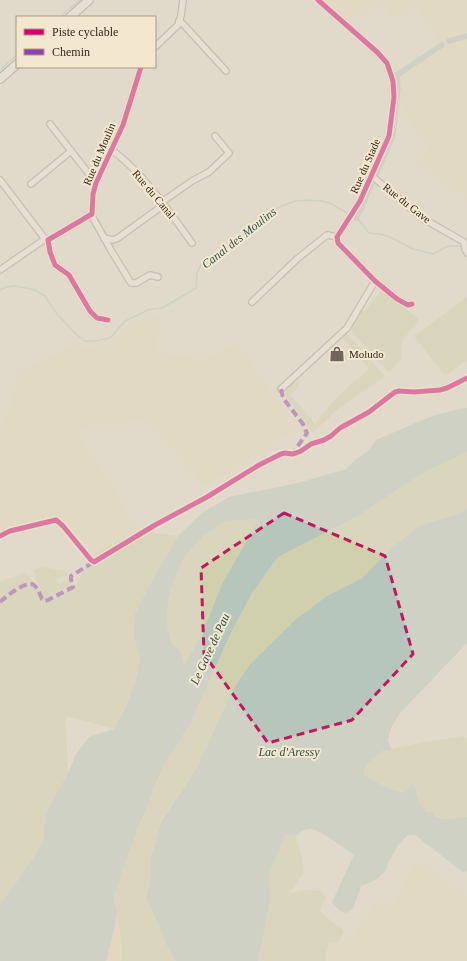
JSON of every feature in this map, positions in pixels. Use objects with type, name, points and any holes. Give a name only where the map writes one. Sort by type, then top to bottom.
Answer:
[{"type":"main road","points":[[71,16],[89,0]]},
{"type":"main road","points":[[0,79],[16,65]]},
{"type":"street","points":[[156,45],[178,25],[183,0]]},
{"type":"street","name":"Rue du Stade","points":[[318,0],[377,52],[387,63],[393,82],[394,97],[389,136],[374,178],[337,237]]},
{"type":"street","points":[[179,21],[226,71]]},
{"type":"street","name":"Rue du Moulin","points":[[92,214],[93,194],[96,184],[123,125],[141,68]]},
{"type":"street","points":[[50,124],[96,184]]},
{"type":"street","points":[[104,238],[115,239],[162,206],[162,202],[192,181],[209,172],[229,153],[215,136]]},
{"type":"street","name":"Rue du Canal","points":[[112,150],[124,159],[158,196],[192,243]]},
{"type":"street","points":[[31,184],[71,151]]},
{"type":"street","name":"Rue du Gave","points":[[374,178],[422,218],[464,242],[466,251]]},
{"type":"street","points":[[0,180],[46,239],[55,265],[69,275],[90,311],[97,318],[108,320]]},
{"type":"street","points":[[0,270],[46,239],[92,214],[111,251],[132,283],[136,283],[150,275],[158,277]]},
{"type":"street","points":[[252,302],[297,259],[327,235],[337,237],[338,243],[375,281],[397,299],[408,305],[412,304]]},
{"type":"street","points":[[111,251],[115,239]]},
{"type":"street","points":[[281,389],[347,328],[375,281]]},
{"type":"highlighted area","points":[[284,513],[385,556],[413,654],[352,720],[268,743],[204,654],[201,568]]},
{"type":"shaded area","points":[[321,0],[467,0],[467,199],[418,162],[429,146],[402,111],[400,71],[439,42],[417,6],[394,19],[380,1],[347,21]]},
{"type":"shaded area","points":[[159,315],[158,352],[203,359],[237,342],[297,428],[205,486],[147,420],[75,428],[139,530],[90,557],[61,514],[0,533],[0,428],[7,417],[18,372],[72,345],[89,347],[109,344],[140,319]]},
{"type":"shaded area","points":[[415,859],[465,895],[467,893],[467,961],[326,961],[325,957],[329,943],[339,942],[353,936],[375,904],[392,911]]},
{"type":"green space","points":[[382,290],[419,319],[402,341],[401,359],[389,373],[350,329],[362,310],[365,311]]},
{"type":"green space","points":[[467,297],[467,360],[445,376],[414,336]]},
{"type":"green space","points":[[346,333],[385,376],[338,409],[313,433],[285,395],[286,389],[291,384],[294,384],[299,380],[299,386],[291,395],[315,424],[332,402],[369,369],[342,337]]},
{"type":"green space","points":[[467,452],[467,508],[459,514],[421,525],[390,549],[362,578],[327,596],[296,619],[250,664],[237,683],[197,768],[161,821],[150,861],[151,875],[146,897],[167,946],[176,961],[106,961],[117,912],[113,898],[139,826],[163,766],[190,724],[229,637],[252,593],[278,557],[358,516],[421,474]]},
{"type":"green space","points":[[259,519],[222,584],[201,637],[184,666],[172,644],[167,625],[168,601],[173,582],[184,557],[203,536],[226,521]]},
{"type":"green space","points":[[139,530],[178,536],[152,581],[134,637],[140,658],[137,676],[126,707],[114,729],[66,716],[68,773],[45,814],[43,841],[18,880],[0,904],[0,582],[25,572],[42,593],[33,570],[42,567],[66,571],[68,576],[56,579],[58,584],[70,578],[73,584],[46,598],[48,600],[75,587],[90,557]]},
{"type":"green space","points":[[464,736],[467,738],[467,817],[442,819],[435,817],[433,812],[427,813],[420,805],[413,784],[403,793],[382,785],[363,774],[368,763],[382,751],[424,742]]},
{"type":"green space","points":[[286,834],[296,836],[302,857],[304,872],[290,893],[305,890],[320,891],[326,897],[320,911],[344,930],[339,942],[329,943],[325,957],[326,961],[258,961],[270,902],[269,872]]},
{"type":"sand","points":[[117,912],[122,943],[122,959],[121,961],[106,961],[115,926]]},
{"type":"water","name":"Le Gave de Pau","points":[[467,408],[467,452],[421,474],[358,516],[278,557],[252,593],[229,637],[190,724],[163,766],[139,826],[113,898],[117,912],[106,961],[0,961],[0,904],[43,842],[45,814],[68,773],[76,754],[89,737],[114,729],[126,707],[137,676],[140,658],[134,637],[135,614],[178,536],[202,513],[229,497],[298,483],[346,469],[356,459],[367,452],[376,440],[435,415]],"holes":[[[259,519],[222,584],[201,637],[184,665],[181,653],[172,644],[167,625],[168,601],[173,582],[184,557],[203,536],[226,521]]]},
{"type":"water","name":"Lac d'Aressy","points":[[467,508],[467,643],[400,713],[390,730],[388,741],[392,750],[382,751],[368,763],[363,774],[382,785],[403,793],[413,783],[420,805],[427,812],[433,812],[435,817],[442,819],[467,817],[467,871],[464,873],[415,835],[408,835],[398,845],[387,865],[386,870],[376,880],[361,886],[353,908],[347,913],[340,911],[332,902],[354,855],[326,835],[314,830],[304,830],[296,836],[286,834],[269,872],[270,902],[258,961],[176,961],[167,946],[146,897],[151,876],[150,861],[161,822],[197,768],[237,683],[250,664],[296,619],[327,596],[362,578],[390,549],[421,525],[459,514]]},
{"type":"waterway","points":[[61,16],[80,0]]},
{"type":"waterway","points":[[449,41],[467,36]]},
{"type":"waterway","points":[[356,218],[393,136],[398,87],[397,75],[442,45]]},
{"type":"waterway","points":[[0,70],[16,56]]},
{"type":"waterway","name":"Canal des Moulins","points":[[0,290],[6,287],[15,286],[35,290],[45,296],[57,314],[77,335],[85,341],[96,341],[110,338],[125,321],[150,309],[162,308],[196,288],[197,273],[201,265],[217,256],[237,238],[246,233],[279,207],[295,201],[322,201],[332,204],[349,214]]},
{"type":"waterway","name":"Canal des Moulins","points":[[352,216],[359,220],[369,233],[390,237],[413,249],[433,254],[448,246],[463,246]]},
{"type":"marked path","points":[[281,389],[283,398],[303,424],[307,433],[293,453]]},
{"type":"marked path","points":[[0,602],[16,590],[30,584],[35,586],[42,599],[45,601],[48,600],[73,587],[71,576],[97,560]]},
{"type":"cycle path","points":[[318,0],[377,52],[387,63],[393,81],[394,97],[389,136],[360,201],[337,237],[338,243],[375,281],[397,299],[408,305],[412,304]]},
{"type":"cycle path","points":[[108,320],[97,318],[90,311],[69,275],[55,265],[50,252],[48,240],[92,214],[93,194],[96,183],[123,125],[141,68]]},
{"type":"cycle path","points":[[0,536],[10,531],[56,520],[94,562],[155,525],[207,497],[259,465],[281,454],[296,453],[311,444],[324,440],[340,428],[369,412],[395,392],[440,390],[467,378]]},
{"type":"place","name":"Moludo","points":[[337,354]]}]
